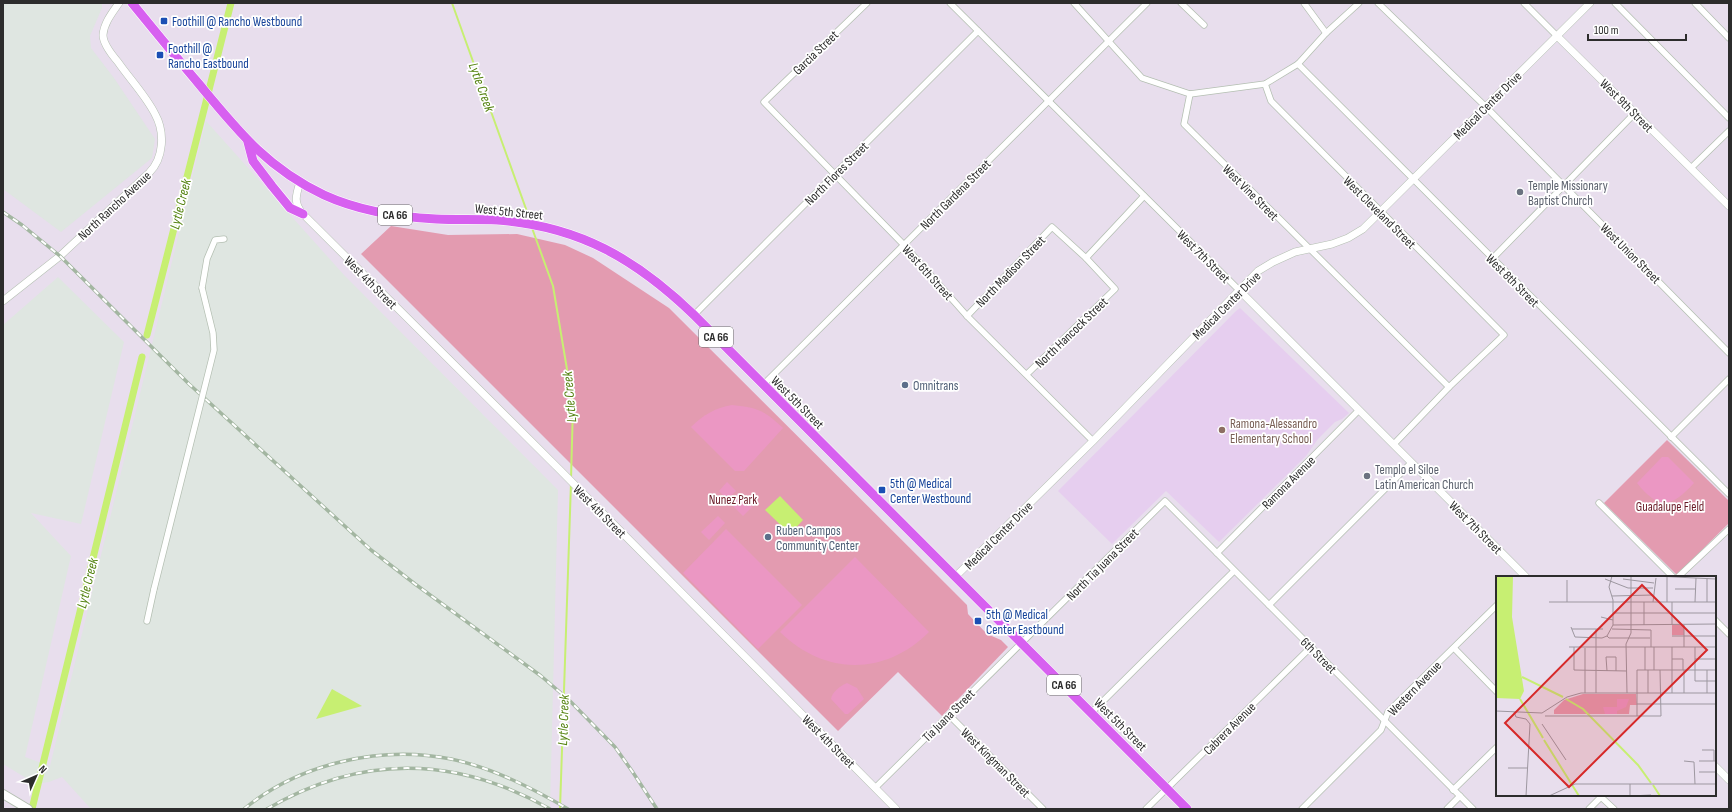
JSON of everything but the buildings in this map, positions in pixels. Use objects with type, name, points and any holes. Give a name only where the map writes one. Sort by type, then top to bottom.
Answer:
[{"type":"main road","name":"CA 66","points":[[132,3],[210,99],[248,142],[273,164],[300,182]]},
{"type":"main road","points":[[248,142],[253,161],[272,186],[290,208],[303,214]]},
{"type":"main road","name":"West 5th Street","points":[[300,182],[325,195],[376,212],[432,219],[496,220],[527,224],[558,231],[608,250],[628,261],[668,290],[694,315],[1186,809]]},
{"type":"main road","points":[[3,794],[28,809]]},
{"type":"street","name":"North Rancho Avenue","points":[[3,301],[60,256],[149,173],[158,162],[162,138],[155,114],[110,51],[104,40],[104,28],[108,19],[119,3]]},
{"type":"street","name":"Garcia Street","points":[[764,102],[867,3]]},
{"type":"street","name":"West 7th Street","points":[[950,3],[1394,444],[1411,463],[1524,576]]},
{"type":"street","points":[[1074,3],[1142,78],[1190,94],[1264,84],[1298,64],[1326,33],[1358,3]]},
{"type":"street","name":"North Gardena Street","points":[[763,384],[1108,40],[1147,3]]},
{"type":"street","points":[[1181,3],[1204,25]]},
{"type":"street","points":[[1304,3],[1326,33]]},
{"type":"street","name":"West Union Street","points":[[1378,3],[1485,106],[1729,353]]},
{"type":"street","name":"West 9th Street","points":[[1524,3],[1729,206]]},
{"type":"street","name":"Medical Center Drive","points":[[955,577],[1093,441],[1258,271],[1295,252],[1332,244],[1348,238],[1362,228],[1590,3]]},
{"type":"street","points":[[1615,3],[1729,118]]},
{"type":"street","points":[[1695,3],[1729,38]]},
{"type":"street","name":"North Flores Street","points":[[694,315],[978,31]]},
{"type":"street","name":"West 8th Street","points":[[1298,64],[1414,178],[1492,259],[1729,494]]},
{"type":"street","name":"West Cleveland Street","points":[[1264,84],[1271,101],[1504,335],[1449,387]]},
{"type":"street","name":"West Vine Street","points":[[1190,94],[1184,124],[1449,387]]},
{"type":"street","name":"West 6th Street","points":[[764,102],[904,245],[968,316],[1093,441]]},
{"type":"street","points":[[1492,259],[1635,113]]},
{"type":"street","points":[[1692,168],[1729,131]]},
{"type":"street","points":[[300,182],[295,200],[296,205],[303,214]]},
{"type":"street","points":[[1086,258],[1144,196]]},
{"type":"street","name":"West 4th Street","points":[[303,214],[559,469],[896,809]]},
{"type":"street","name":"North Madison Street","points":[[968,316],[1052,227],[1086,258]]},
{"type":"street","points":[[147,621],[214,350],[213,333],[202,288],[207,260],[215,240],[224,239]]},
{"type":"street","name":"North Hancock Street","points":[[1027,374],[1115,289],[1086,258]]},
{"type":"street","points":[[1671,437],[1729,379]]},
{"type":"street","points":[[1394,444],[1449,387]]},
{"type":"street","name":"Ramona Avenue","points":[[1217,553],[1359,410]]},
{"type":"street","points":[[1269,605],[1411,463]]},
{"type":"street","name":"6th Street","points":[[1165,501],[1473,809]]},
{"type":"street","name":"North Tia Juana Street","points":[[1021,643],[1165,501]]},
{"type":"street","points":[[1599,503],[1672,576]]},
{"type":"street","points":[[1679,576],[1729,529]]},
{"type":"street","points":[[1092,713],[1234,571]]},
{"type":"street","name":"Western Avenue","points":[[1302,809],[1382,730],[1388,712],[1496,605]]},
{"type":"street","points":[[1716,621],[1729,634]]},
{"type":"street","name":"Tia Juana Street","points":[[875,788],[1021,643]]},
{"type":"street","name":"Cabrera Avenue","points":[[1146,809],[1311,647]]},
{"type":"street","points":[[1454,648],[1496,691]]},
{"type":"street","name":"West Kingman Street","points":[[949,715],[1043,809]]},
{"type":"street","points":[[1453,790],[1496,747]]},
{"type":"street","points":[[1716,767],[1729,780]]},
{"type":"street","points":[[1447,809],[1460,796]]},
{"type":"street","points":[[1589,809],[1602,796],[1614,809]]},
{"type":"shaded area","points":[[3,3],[102,3],[102,8],[90,36],[91,48],[114,78],[155,139],[152,158],[61,232],[3,189]]},
{"type":"shaded area","points":[[206,121],[344,275],[558,490],[550,809],[91,809],[62,777],[49,782],[36,784],[3,764],[3,325],[58,277],[124,342],[81,524],[31,513],[71,556],[25,757],[50,766]]},
{"type":"shaded area","name":"Ramona-Alessandro Elementary School","points":[[1240,308],[1349,413],[1342,419],[1335,422],[1318,439],[1306,456],[1219,542],[1166,491],[1112,544],[1058,491]]},
{"type":"shaded area","points":[[780,496],[803,520],[790,534],[765,510]]},
{"type":"shaded area","points":[[332,689],[362,706],[316,719]]},
{"type":"green space","name":"Nunez Park","points":[[391,226],[448,235],[517,234],[565,245],[593,258],[669,308],[967,605],[968,614],[987,634],[1001,640],[1008,647],[942,716],[898,672],[838,731],[361,254]]},
{"type":"green space","points":[[732,405],[749,407],[760,411],[783,428],[744,471],[735,471],[691,427],[710,413],[720,408]]},
{"type":"green space","name":"Guadalupe Field","points":[[1667,440],[1729,501],[1729,523],[1677,575],[1604,503]]},
{"type":"green space","points":[[1662,457],[1668,457],[1694,483],[1679,497],[1672,501],[1666,502],[1659,502],[1652,498],[1637,483]]},
{"type":"green space","points":[[727,482],[736,491],[727,499],[719,491]]},
{"type":"green space","points":[[738,493],[752,507],[743,516],[729,502]]},
{"type":"green space","points":[[718,516],[725,523],[709,540],[701,532]]},
{"type":"green space","points":[[726,529],[802,605],[758,649],[683,573]]},
{"type":"green space","points":[[855,557],[929,632],[912,646],[893,657],[874,663],[855,665],[835,663],[816,657],[798,646],[780,632]]},
{"type":"green space","points":[[847,683],[857,688],[864,699],[848,714],[845,714],[831,699],[837,690]]},
{"type":"waterway","name":"Lytle Creek","points":[[147,335],[231,3]]},
{"type":"waterway","name":"Lytle Creek","points":[[452,3],[530,220]]},
{"type":"waterway","name":"Lytle Creek","points":[[532,228],[553,286],[573,405],[571,479]]},
{"type":"waterway","name":"Lytle Creek","points":[[32,809],[142,357]]},
{"type":"waterway","name":"Lytle Creek","points":[[560,809],[571,483]]},
{"type":"railway","points":[[3,212],[22,225],[60,256],[189,384],[371,550],[541,676],[568,699],[615,747],[657,809]]},
{"type":"railway","points":[[244,809],[266,793],[290,780],[316,769],[342,762],[397,754],[424,755],[467,763],[497,773],[526,786],[568,809]]},
{"type":"railway","points":[[267,809],[302,791],[338,778],[373,771],[408,768],[443,771],[479,778],[514,791],[550,809]]},
{"type":"place","name":"Foothill @ Rancho Westbound","points":[[164,21]]},
{"type":"place","name":"Foothill @ Rancho Eastbound","points":[[160,55]]},
{"type":"place","name":"Temple Missionary Baptist Church","points":[[1520,192]]},
{"type":"place","name":"Omnitrans","points":[[905,385]]},
{"type":"place","name":"Ramona-Alessandro Elementary School","points":[[1222,430]]},
{"type":"place","name":"Templo el Siloe Latin American Church","points":[[1367,476]]},
{"type":"place","name":"5th @ Medical Center Westbound","points":[[882,490]]},
{"type":"place","name":"Ruben Campos Community Center","points":[[768,537]]},
{"type":"place","name":"5th @ Medical Center Eastbound","points":[[978,621]]}]
